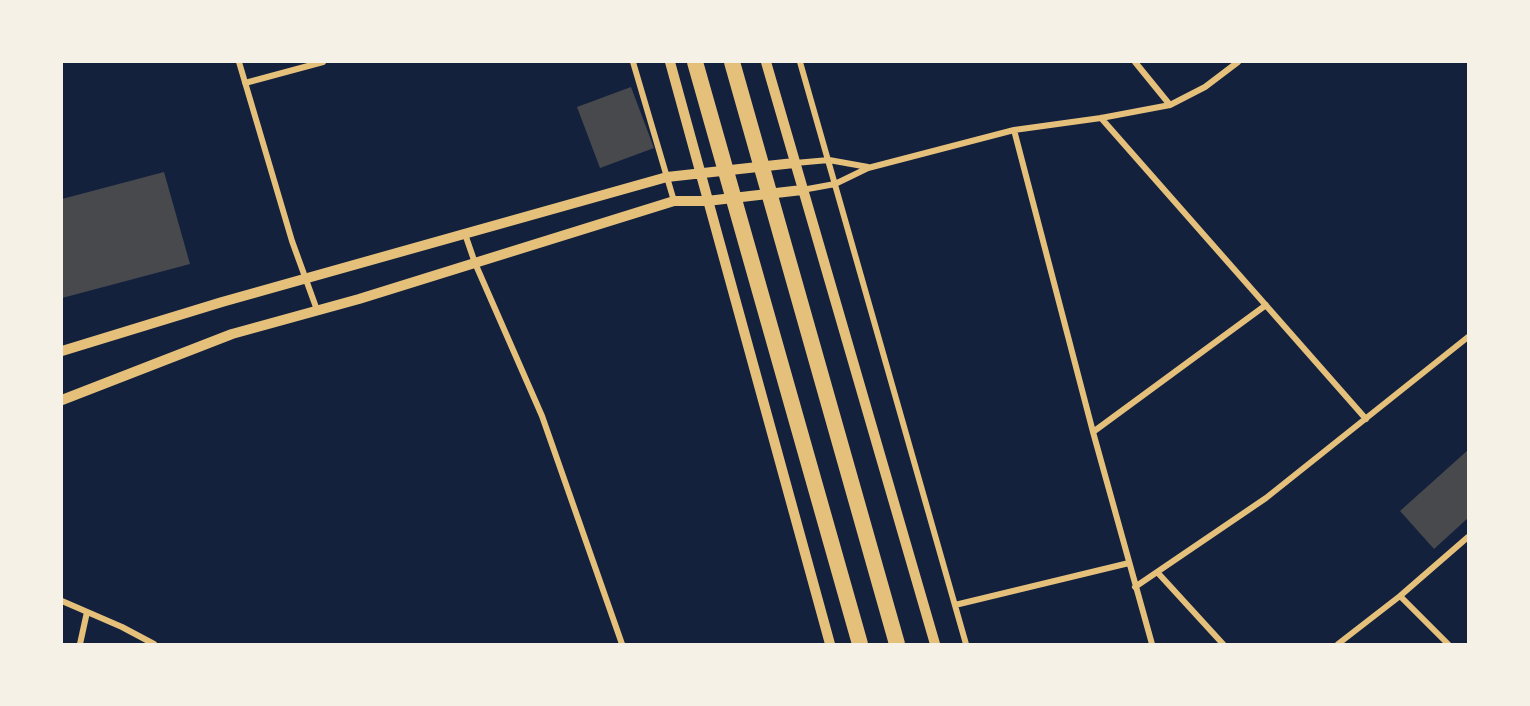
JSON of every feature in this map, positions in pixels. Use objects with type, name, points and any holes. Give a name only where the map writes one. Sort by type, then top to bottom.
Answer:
[{"type":"highway","points":[[695,62],[860,645]]},
{"type":"highway","points":[[732,62],[897,645]]},
{"type":"street","points":[[239,62],[292,241],[317,310]]},
{"type":"street","points":[[245,83],[322,62]]},
{"type":"street","points":[[633,62],[674,201]]},
{"type":"street","points":[[670,62],[830,645]]},
{"type":"street","points":[[766,62],[935,645]]},
{"type":"street","points":[[800,62],[966,645]]},
{"type":"street","points":[[1135,62],[1170,105]]},
{"type":"street","points":[[62,400],[232,334],[475,263],[674,201],[707,201],[835,184],[868,168],[1014,130],[1101,118],[1170,105],[1205,87],[1238,62]]},
{"type":"street","points":[[1101,118],[1366,419]]},
{"type":"street","points":[[1014,130],[1093,432],[1152,645]]},
{"type":"street","points":[[62,351],[667,177],[828,160],[868,168]]},
{"type":"street","points":[[465,234],[475,263],[542,416],[622,645]]},
{"type":"street","points":[[1093,432],[1266,305]]},
{"type":"street","points":[[1135,587],[1266,498],[1468,337]]},
{"type":"street","points":[[1338,645],[1400,596],[1468,537]]},
{"type":"street","points":[[955,605],[1129,563]]},
{"type":"street","points":[[1158,573],[1223,645]]},
{"type":"street","points":[[1400,596],[1448,645]]},
{"type":"street","points":[[62,601],[122,627],[154,645]]},
{"type":"street","points":[[80,645],[87,612]]},
{"type":"building","points":[[631,87],[654,148],[600,168],[577,107]]},
{"type":"building","points":[[164,172],[190,264],[62,298],[62,199]]},
{"type":"building","points":[[1468,450],[1468,518],[1434,549],[1400,511]]}]
